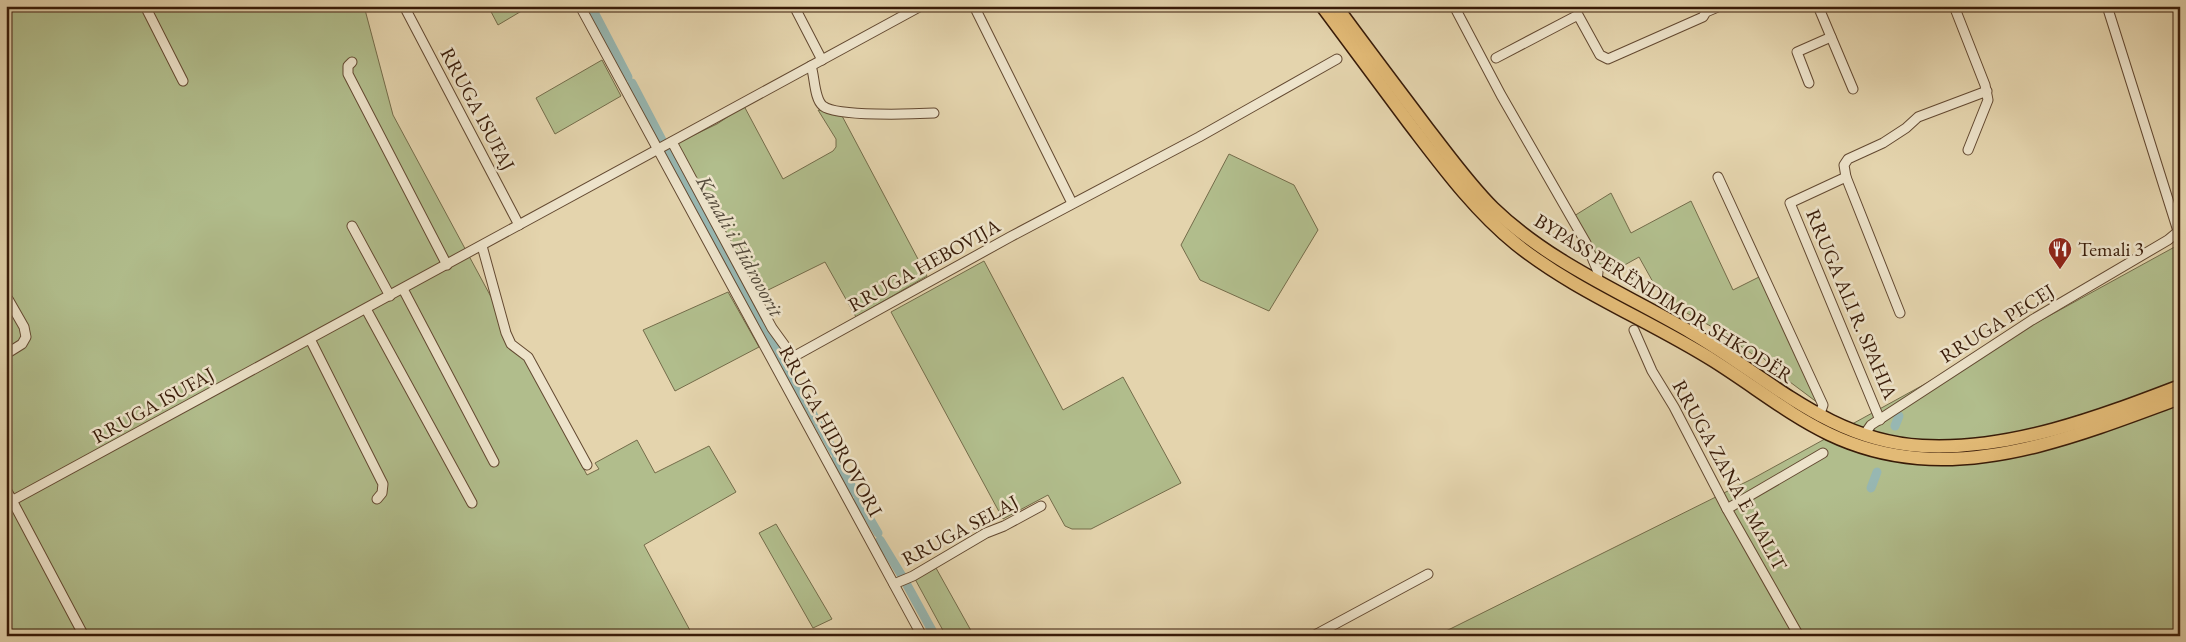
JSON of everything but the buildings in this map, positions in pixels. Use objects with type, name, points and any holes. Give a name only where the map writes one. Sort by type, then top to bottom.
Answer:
[{"type":"highway","name":"BYPASS PERËNDIMOR SHKODËR","points":[[1322,6],[1442,167],[1475,206],[1515,243],[1556,273],[1683,341],[1802,420],[1841,441],[1879,453],[1918,458],[1963,459],[2060,440],[2180,398]]},
{"type":"highway","name":"BYPASS PERËNDIMOR SHKODËR","points":[[1336,6],[1479,192],[1532,241],[1551,255],[1597,282],[1692,333],[1837,426],[1876,439],[1921,446],[1953,446],[1992,442],[2065,426],[2180,386]]},
{"type":"street","points":[[145,6],[183,81]]},
{"type":"street","name":"RRUGA HIDROVORI","points":[[580,6],[922,636]]},
{"type":"street","points":[[794,6],[822,60]]},
{"type":"street","name":"RRUGA ISUFAJ","points":[[10,503],[921,6]]},
{"type":"street","points":[[974,6],[1072,203]]},
{"type":"street","points":[[1454,6],[1501,94],[1586,242],[1598,272],[1597,282]]},
{"type":"street","points":[[1496,58],[1578,15],[1600,55],[1608,59],[1703,17],[1706,12],[1720,6]]},
{"type":"street","points":[[1818,6],[1854,90]]},
{"type":"street","points":[[1954,6],[1987,91],[1988,100],[1968,150]]},
{"type":"street","points":[[2107,6],[2179,231]]},
{"type":"street","name":"RRUGA ISUFAJ","points":[[405,8],[519,226]]},
{"type":"street","points":[[1809,83],[1797,52],[1831,37]]},
{"type":"street","name":"RRUGA HEBOVIJA","points":[[672,142],[772,328],[793,357],[1072,203],[1198,137],[1337,59]]},
{"type":"street","points":[[352,62],[348,66],[348,74],[447,265]]},
{"type":"street","points":[[812,66],[819,100],[831,110],[890,114],[934,113]]},
{"type":"street","points":[[1900,313],[1846,177],[1844,165],[1848,159],[1883,143],[1906,128],[1918,117],[1987,91]]},
{"type":"street","points":[[1718,177],[1823,405],[1819,416]]},
{"type":"street","name":"RRUGA ALI R. SPAHIA","points":[[1846,177],[1790,203],[1849,340],[1880,420]]},
{"type":"street","points":[[352,226],[390,296]]},
{"type":"street","name":"RRUGA PECEJ","points":[[1864,435],[1870,425],[2032,320],[2168,240],[2179,231]]},
{"type":"street","points":[[482,246],[506,333],[511,344],[528,357],[587,465]]},
{"type":"street","points":[[403,288],[494,462]]},
{"type":"street","points":[[6,354],[22,344],[26,337],[24,327],[8,299]]},
{"type":"street","points":[[366,309],[472,503]]},
{"type":"street","name":"RRUGA ZANA E MALIT","points":[[1634,330],[1652,371],[1674,407],[1727,509],[1799,636]]},
{"type":"street","points":[[310,340],[383,484],[382,493],[377,499]]},
{"type":"street","points":[[1727,509],[1823,453]]},
{"type":"street","points":[[6,488],[10,503],[84,636]]},
{"type":"street","name":"RRUGA SELAJ","points":[[894,584],[908,578],[986,533],[1004,526],[1041,506]]},
{"type":"street","points":[[1312,636],[1428,574]]},
{"type":"green space","points":[[6,6],[364,6],[393,115],[587,475],[599,469],[595,463],[637,440],[655,473],[709,446],[736,492],[644,545],[693,636],[6,636]]},
{"type":"green space","points":[[488,6],[530,6],[498,25]]},
{"type":"green space","points":[[602,60],[621,96],[555,134],[536,98]]},
{"type":"green space","points":[[744,106],[783,179],[833,151],[836,147],[836,139],[818,110],[841,114],[927,276],[856,317],[825,262],[758,295],[677,143],[717,124]]},
{"type":"green space","points":[[1229,154],[1294,185],[1318,230],[1269,311],[1200,280],[1181,245]]},
{"type":"green space","points":[[1611,193],[1631,233],[1691,201],[1733,290],[1763,275],[1818,403],[1782,376],[1763,358],[1755,356],[1716,329],[1663,300],[1639,257],[1612,272],[1607,265],[1600,265],[1574,216]]},
{"type":"green space","points":[[2180,244],[2180,636],[1436,636],[1752,479]]},
{"type":"green space","points":[[984,261],[1063,410],[1123,377],[1181,483],[1091,529],[1072,529],[1065,526],[1048,495],[1003,519],[891,312]]},
{"type":"green space","points":[[728,292],[759,347],[675,391],[643,330]]},
{"type":"green space","points":[[776,524],[832,619],[813,628],[759,533]]},
{"type":"green space","points":[[936,568],[974,636],[946,636],[915,579]]},
{"type":"waterway","name":"Kanali i Hidrovorit","points":[[594,12],[628,77]]},
{"type":"waterway","name":"Kanali i Hidrovorit","points":[[632,83],[663,142]]},
{"type":"waterway","name":"Kanali i Hidrovorit","points":[[667,148],[782,360]]},
{"type":"waterway","name":"Kanali i Hidrovorit","points":[[784,363],[834,452]]},
{"type":"waterway","points":[[1895,426],[1899,416]]},
{"type":"waterway","name":"Kanali i Hidrovorit","points":[[836,458],[855,493]]},
{"type":"waterway","points":[[1871,488],[1877,472]]},
{"type":"waterway","name":"Kanali i Hidrovorit","points":[[858,499],[878,533]]},
{"type":"waterway","name":"Kanali i Hidrovorit","points":[[880,540],[902,576]]},
{"type":"waterway","name":"Kanali i Hidrovorit","points":[[907,585],[935,636]]},
{"type":"place","name":"Temali 3","points":[[2060,270]]}]
